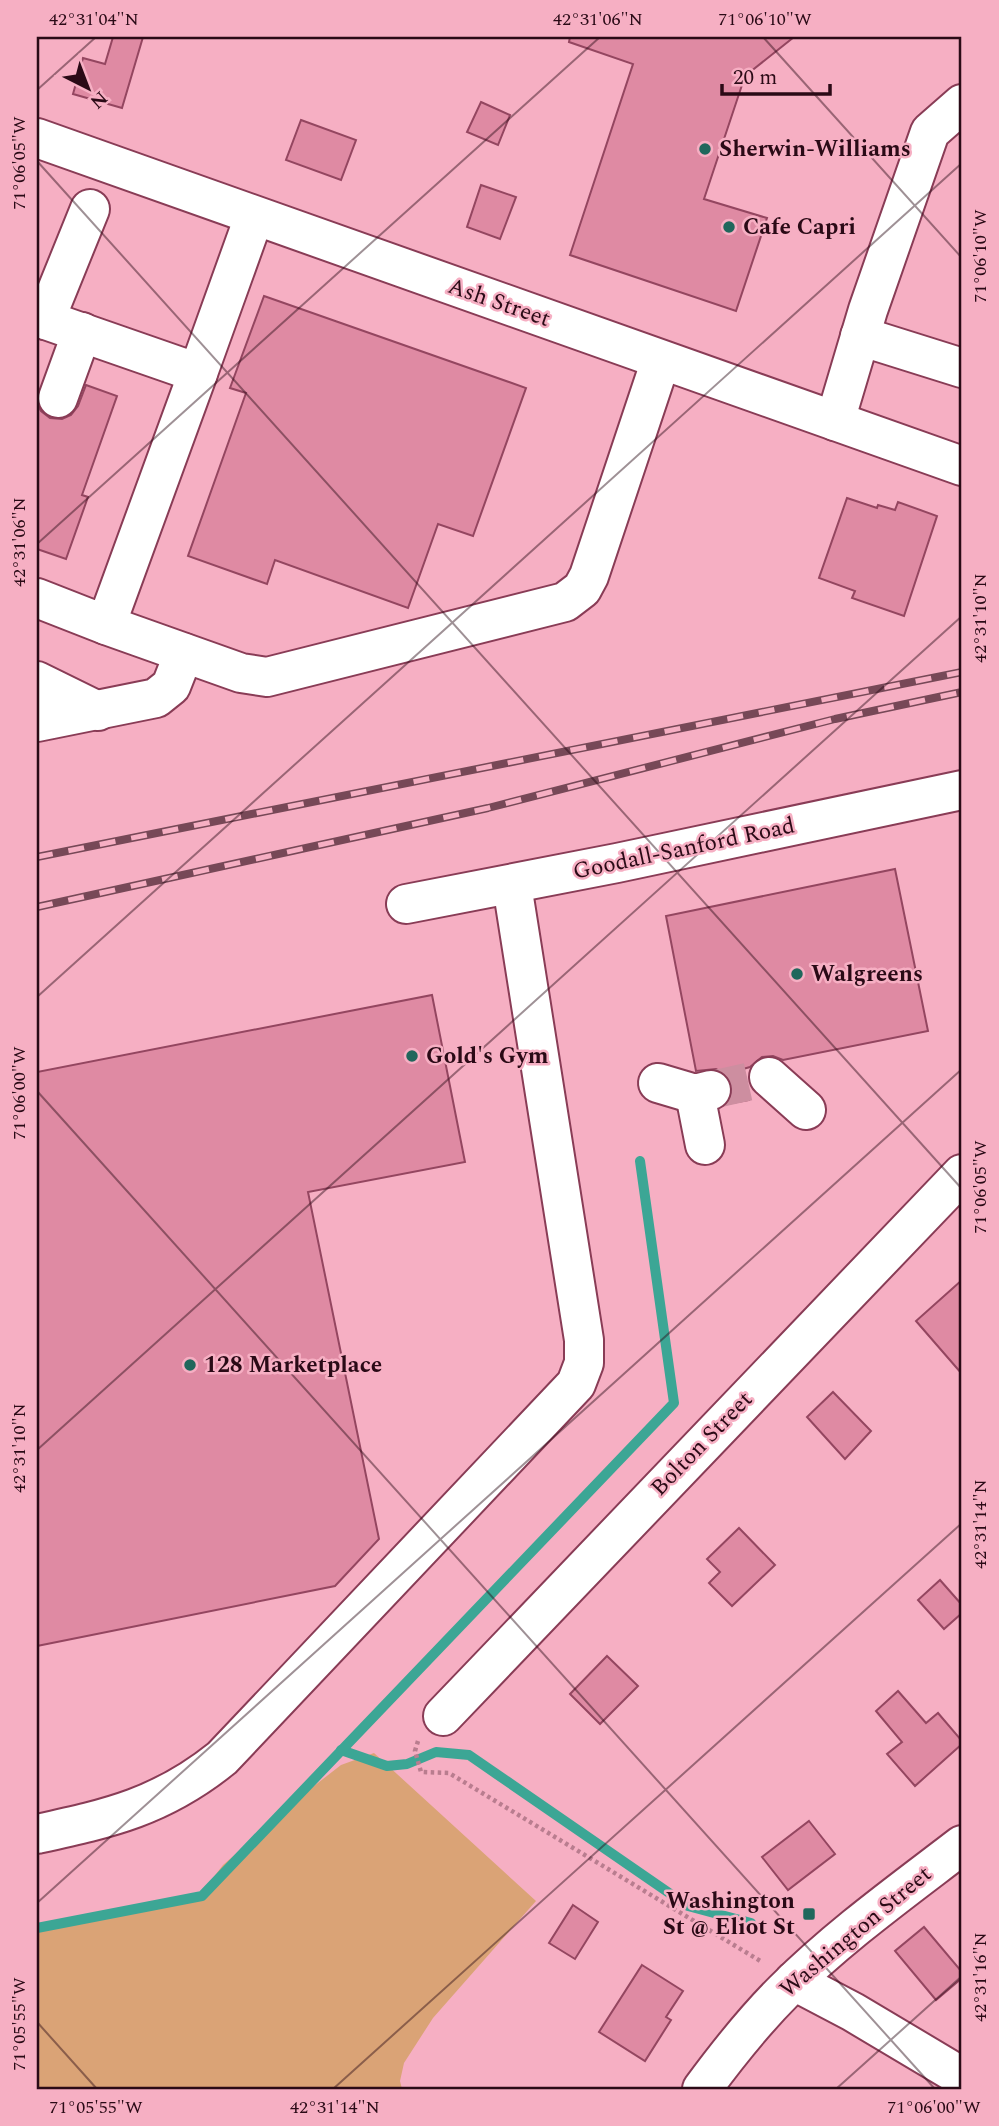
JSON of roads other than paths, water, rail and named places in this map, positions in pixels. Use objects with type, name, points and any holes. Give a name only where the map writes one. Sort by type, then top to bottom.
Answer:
[{"type":"street","points":[[835,421],[864,323],[930,132],[962,104]]},
{"type":"street","name":"Ash Street","points":[[37,138],[962,466]]},
{"type":"street","points":[[90,209],[41,318],[198,373]]},
{"type":"street","points":[[106,625],[254,217]]},
{"type":"street","points":[[864,323],[962,343]]},
{"type":"street","points":[[864,323],[962,368]]},
{"type":"street","points":[[58,398],[82,332]]},
{"type":"street","points":[[37,598],[248,675],[273,676],[558,605],[571,599],[582,589],[589,576],[661,360]]},
{"type":"street","points":[[37,722],[160,696],[171,686],[184,653]]},
{"type":"street","points":[[37,681],[98,711]]},
{"type":"street","name":"Goodall-Sanford Road","points":[[406,904],[512,885],[962,790]]},
{"type":"street","points":[[37,1834],[133,1811],[171,1793],[222,1758],[576,1384],[584,1363],[584,1340],[512,885]]},
{"type":"street","points":[[769,1077],[806,1110]]},
{"type":"street","points":[[658,1083],[703,1092],[705,1145]]},
{"type":"street","name":"Bolton Street","points":[[443,1716],[962,1174]]},
{"type":"street","name":"Washington Street","points":[[702,2089],[736,2045],[794,1981],[835,1945],[962,1845]]},
{"type":"street","points":[[794,1981],[962,2077]]},
{"type":"waterway","points":[[37,1928],[202,1896],[674,1403],[640,1161]]},
{"type":"waterway","points":[[341,1750],[387,1766],[407,1764],[436,1752],[469,1755],[688,1906],[751,1923]]},
{"type":"tunnel","points":[[711,1090],[769,1077]]},
{"type":"railway","points":[[37,857],[962,672]]},
{"type":"railway","points":[[37,907],[488,808],[835,719],[962,692]]},
{"type":"place","name":"Sherwin-Williams","points":[[705,149]]},
{"type":"place","name":"Cafe Capri","points":[[729,227]]},
{"type":"place","name":"Walgreens","points":[[797,974]]},
{"type":"place","name":"Gold's Gym","points":[[412,1056]]},
{"type":"place","name":"128 Marketplace","points":[[190,1365]]},
{"type":"place","name":"Washington St @ Eliot St","points":[[809,1914]]}]
